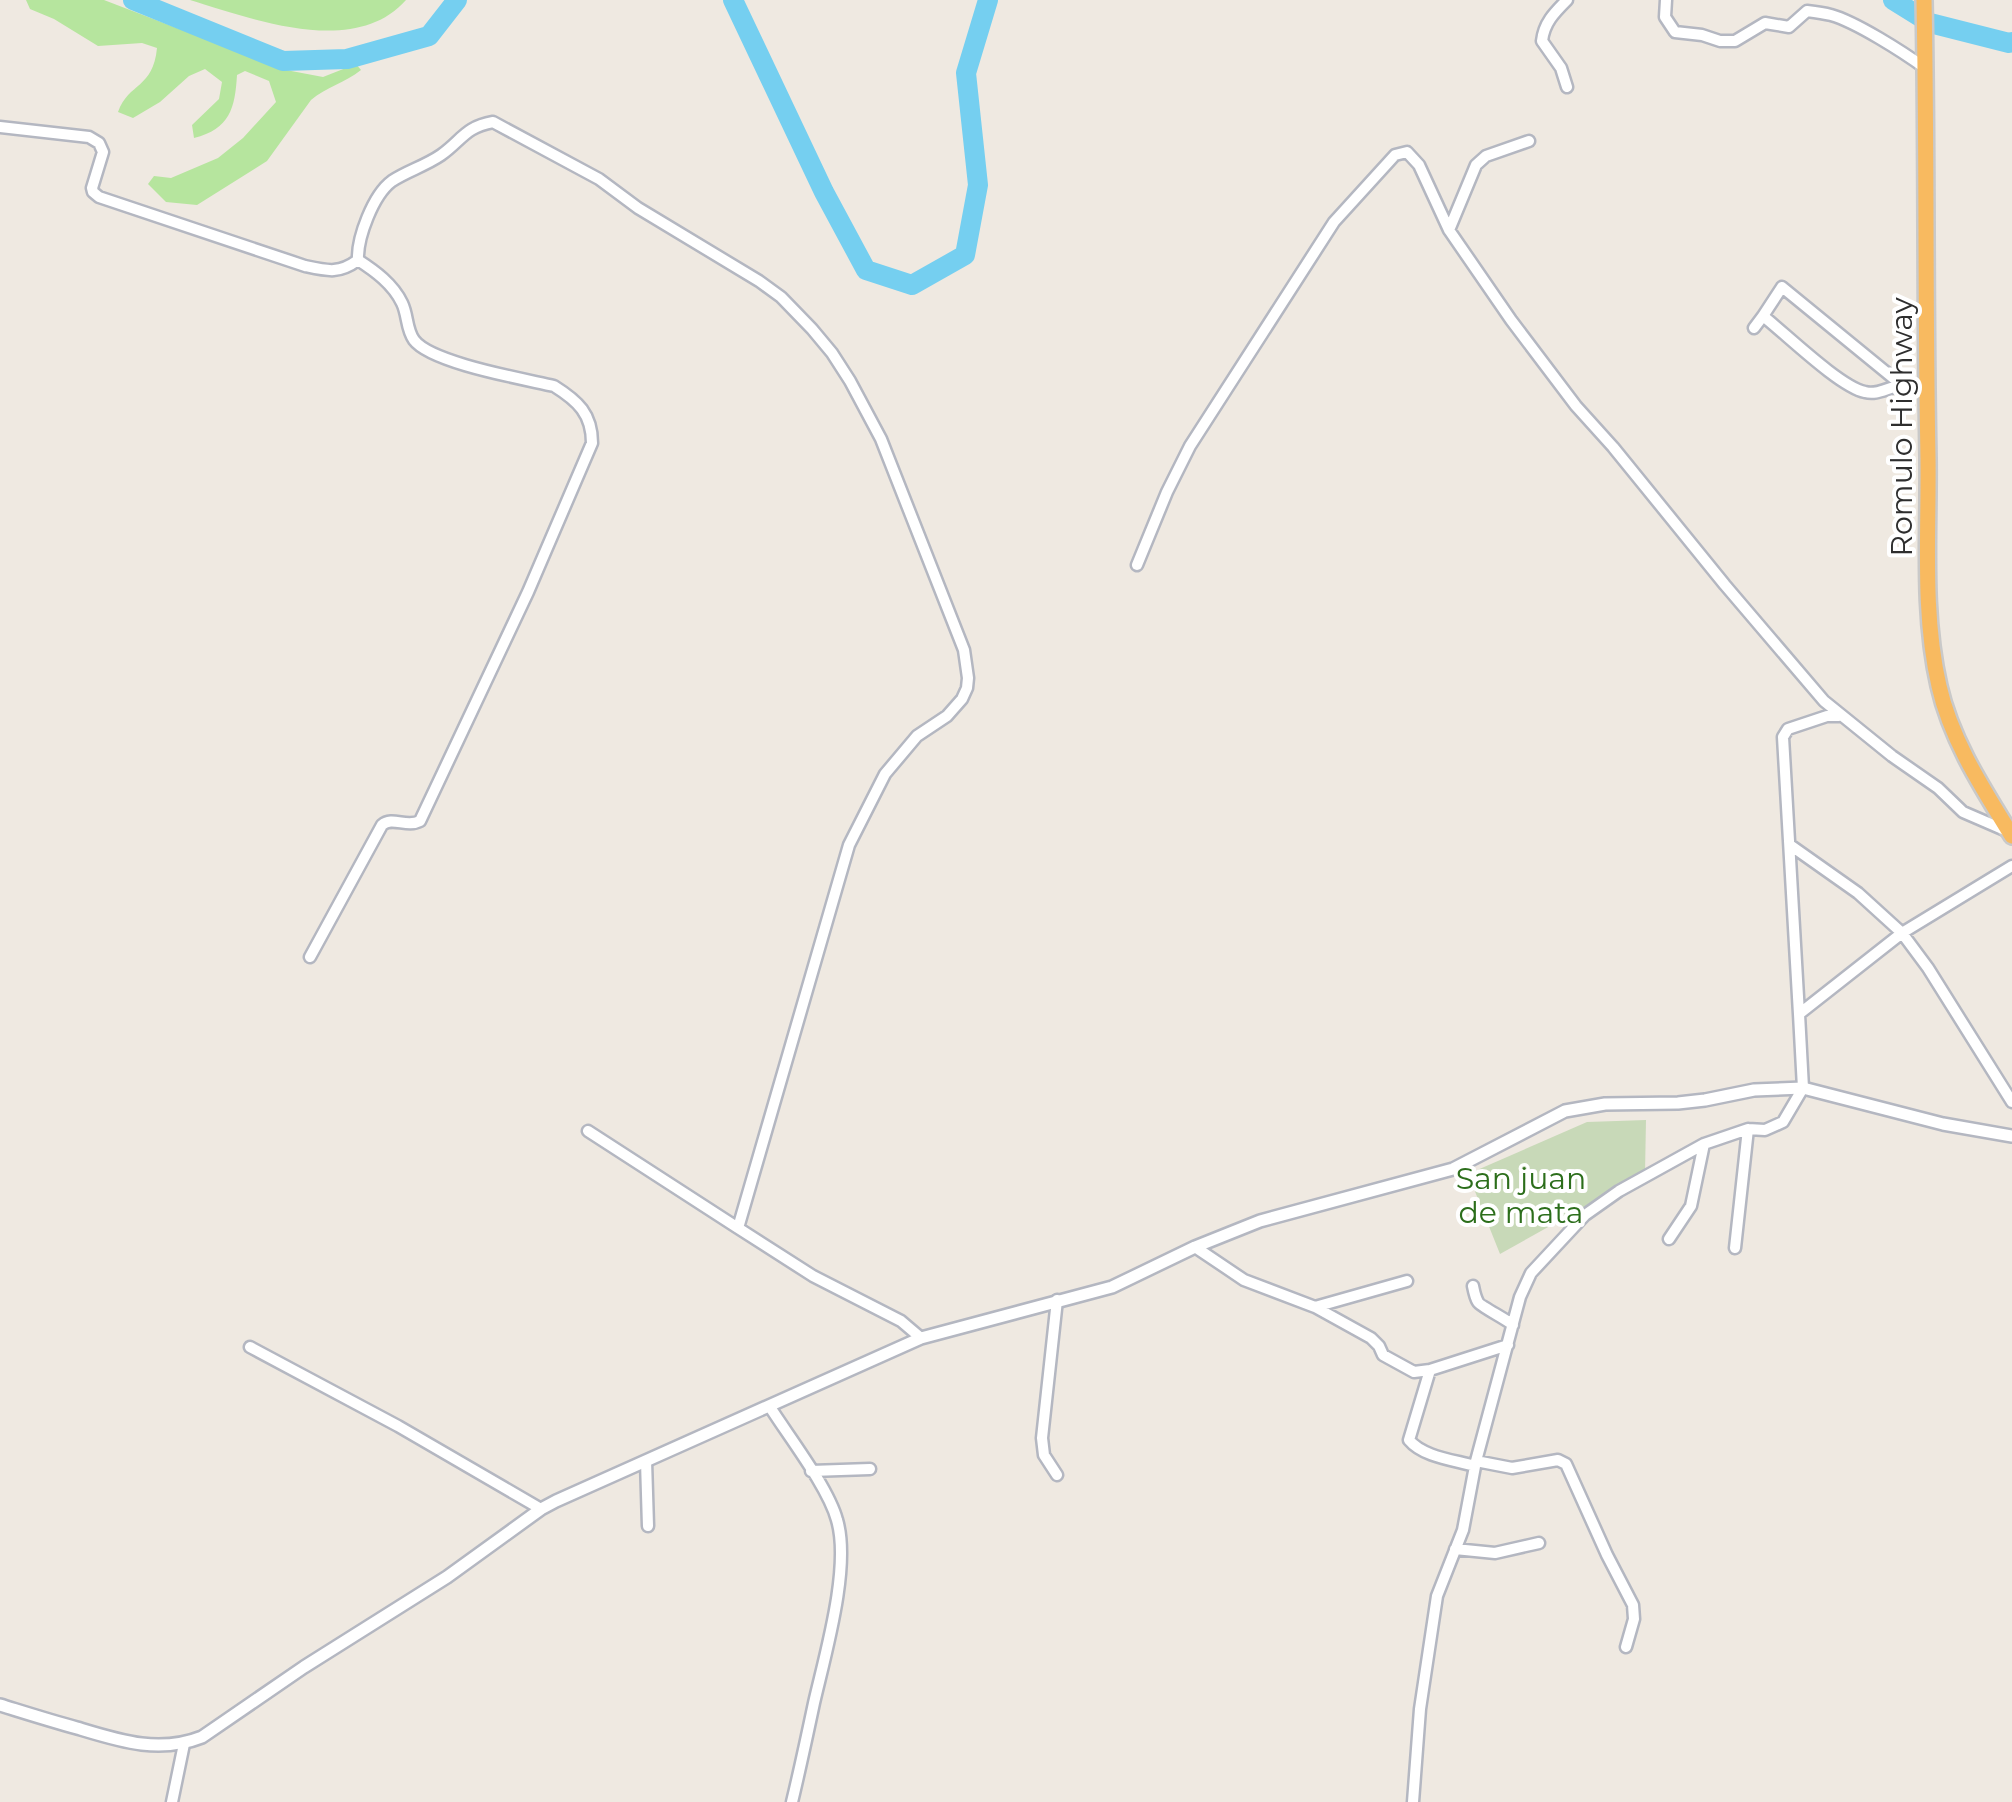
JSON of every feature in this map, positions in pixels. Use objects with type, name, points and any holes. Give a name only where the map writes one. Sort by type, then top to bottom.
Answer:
[{"type":"highway","name":"Romulo Highway","points":[[1924,0],[1932,645],[1939,688],[1956,740],[2011,834]]},
{"type":"street","points":[[1567,0],[1549,19],[1542,41],[1561,68],[1567,86]]},
{"type":"street","points":[[1666,0],[1665,17],[1674,32],[1734,41],[1765,23],[1789,26],[1807,11],[1851,23],[1925,62]]},
{"type":"street","points":[[358,260],[364,225],[386,186],[427,164],[472,128],[493,122],[599,179],[638,208],[759,281],[812,329],[850,381],[881,439],[964,650],[968,678],[962,698],[947,716],[917,736],[885,774],[849,846],[738,1228]]},
{"type":"street","points":[[0,128],[80,135],[99,143],[103,152],[92,190],[99,197],[306,266],[327,271],[346,269],[358,260]]},
{"type":"street","points":[[1449,230],[1476,165],[1486,156],[1529,141]]},
{"type":"street","points":[[1136,566],[1178,469],[1200,430],[1334,222],[1395,155],[1406,152],[1414,158],[1449,230],[1576,406],[1824,701],[1938,788],[1963,812],[2011,834]]},
{"type":"street","points":[[310,957],[382,825],[389,821],[420,821],[528,592],[592,444],[589,418],[554,386],[460,364],[426,351],[412,338],[400,300],[382,278],[358,260]]},
{"type":"street","points":[[1754,328],[1782,287],[1884,372],[1903,386],[1926,394]]},
{"type":"street","points":[[1764,316],[1841,380],[1868,394],[1903,386]]},
{"type":"street","points":[[1868,394],[1884,372]]},
{"type":"street","points":[[1413,1802],[1420,1709],[1440,1585],[1463,1530],[1475,1464],[1520,1297],[1532,1274],[1586,1215],[1619,1191],[1704,1144],[1783,1122],[1803,1088],[1782,742],[1788,728],[1826,716],[1840,716]]},
{"type":"street","points":[[1790,844],[1858,893],[1902,934],[1928,968],[2012,1102]]},
{"type":"street","points":[[1799,1014],[1902,934],[2012,866]]},
{"type":"street","points":[[0,1705],[124,1742],[146,1746],[184,1744],[202,1737],[446,1577],[540,1509],[921,1338],[1112,1286],[1260,1221],[1452,1169],[1565,1111],[1605,1104],[1705,1100],[1754,1090],[1803,1088],[1943,1124],[2012,1136]]},
{"type":"street","points":[[1735,1248],[1748,1129]]},
{"type":"street","points":[[588,1130],[813,1276],[901,1321],[921,1338]]},
{"type":"street","points":[[1669,1239],[1691,1206],[1704,1144]]},
{"type":"street","points":[[1195,1247],[1244,1280],[1315,1307],[1371,1338],[1384,1355],[1408,1370],[1430,1370],[1508,1345]]},
{"type":"street","points":[[1315,1307],[1407,1281]]},
{"type":"street","points":[[1473,1286],[1478,1303],[1513,1324]]},
{"type":"street","points":[[1057,1300],[1042,1438],[1044,1455],[1057,1476]]},
{"type":"street","points":[[250,1347],[398,1426],[540,1509]]},
{"type":"street","points":[[1430,1370],[1409,1440],[1411,1445],[1475,1464],[1512,1468],[1558,1460],[1566,1464],[1633,1604],[1634,1619],[1626,1647]]},
{"type":"street","points":[[770,1407],[829,1499],[841,1535],[830,1634],[792,1802]]},
{"type":"street","points":[[646,1461],[648,1526]]},
{"type":"street","points":[[811,1471],[870,1469]]},
{"type":"street","points":[[1455,1549],[1495,1554],[1539,1543]]},
{"type":"street","points":[[172,1802],[184,1744]]},
{"type":"green space","points":[[26,0],[104,0],[286,70],[323,77],[356,64],[361,70],[311,100],[267,161],[197,205],[166,202],[148,184],[154,176],[171,178],[218,158],[243,138],[276,102],[269,81],[245,71],[237,75],[228,116],[216,129],[194,138],[192,125],[219,99],[222,82],[205,69],[189,76],[160,102],[133,118],[118,112],[151,71],[157,48],[142,43],[98,46],[30,9]]},
{"type":"green space","points":[[190,0],[406,0],[385,17],[360,27],[332,30],[273,24]]},
{"type":"green space","name":"San juan de mata","points":[[1646,1120],[1645,1173],[1500,1254],[1468,1174],[1587,1122]]},
{"type":"waterway","points":[[133,0],[283,61],[347,59],[429,36],[457,0]]},
{"type":"waterway","points":[[733,0],[824,192],[866,270],[912,285],[965,255],[978,185],[966,73],[988,0]]},
{"type":"waterway","points":[[1893,0],[1930,23],[2012,42]]}]
